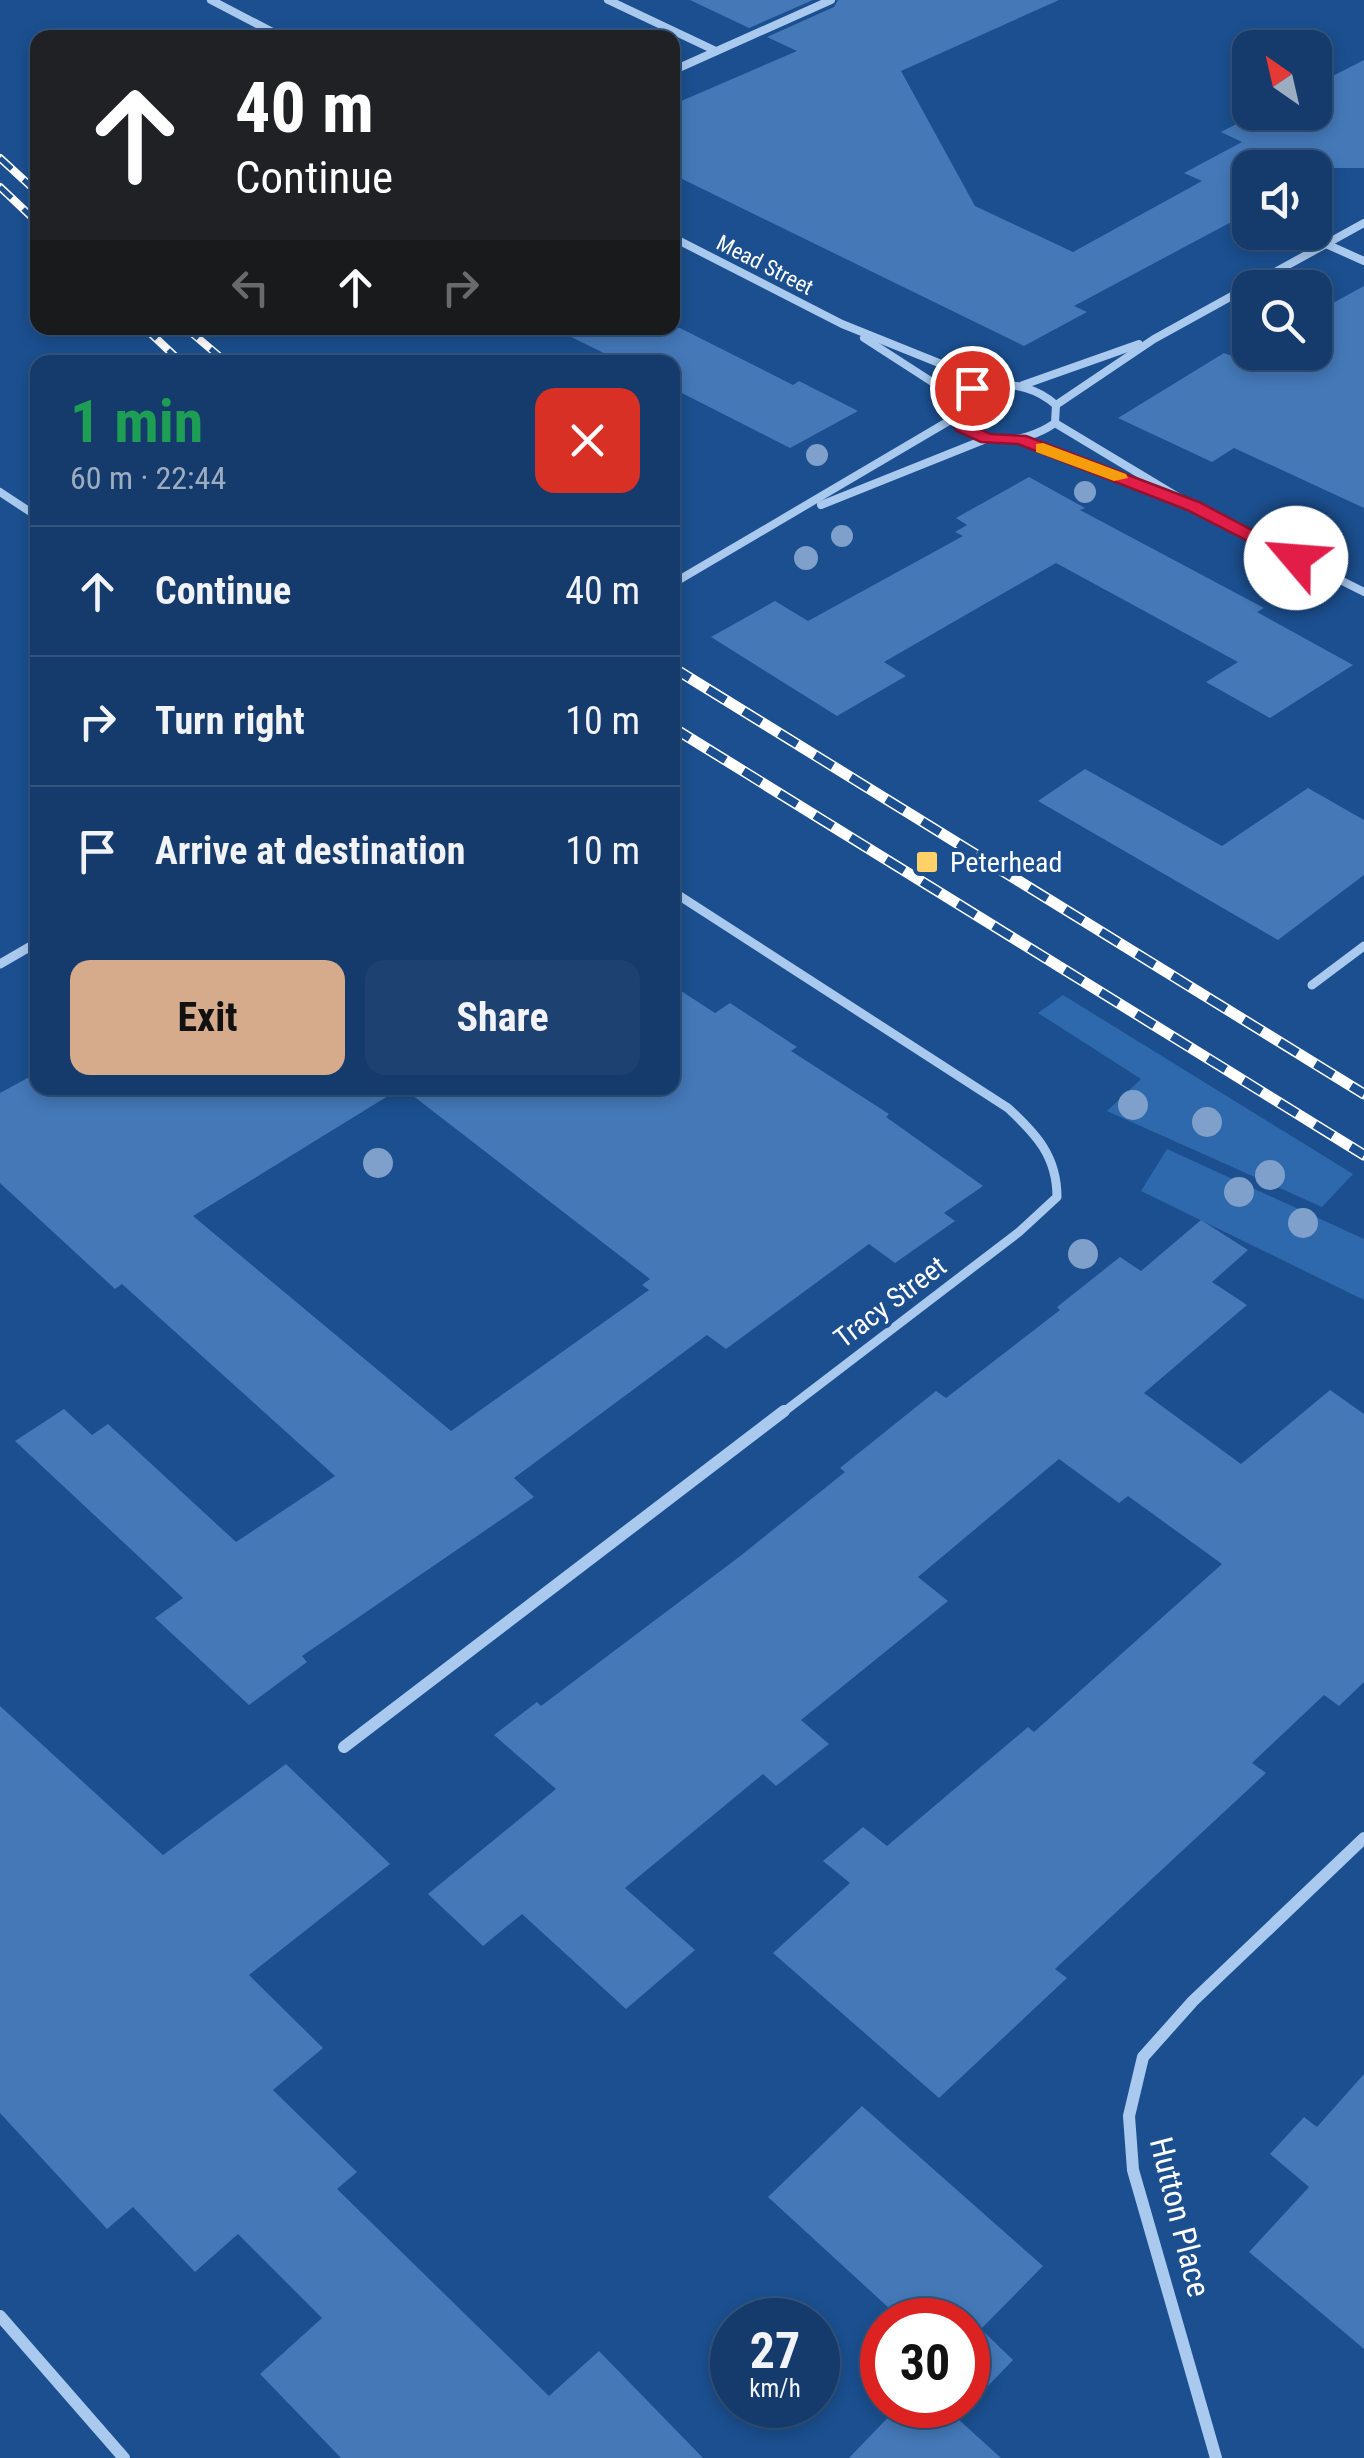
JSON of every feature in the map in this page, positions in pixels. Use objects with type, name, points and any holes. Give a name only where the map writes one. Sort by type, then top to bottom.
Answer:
[{"type":"street","points":[[211,0],[269,30]]},
{"type":"street","points":[[608,0],[672,30]]},
{"type":"street","points":[[680,67],[832,0]]},
{"type":"street","points":[[680,34],[716,51]]},
{"type":"street","points":[[1332,241],[1364,222]]},
{"type":"street","name":"Mead Street","points":[[680,241],[842,324],[990,384]]},
{"type":"street","points":[[1332,247],[1364,261]]},
{"type":"street","points":[[1056,406],[1154,339],[1315,250]]},
{"type":"street","name":"Mead Street","points":[[842,324],[957,398]]},
{"type":"street","points":[[1022,386],[1154,339]]},
{"type":"street","points":[[791,517],[987,439],[1038,435],[1054,423],[1056,406],[1047,396],[1022,386],[990,384],[972,388],[957,398],[952,408],[954,418],[963,428],[987,439]]},
{"type":"street","points":[[680,579],[954,418]]},
{"type":"street","points":[[1054,423],[1193,506],[1364,592]]},
{"type":"street","points":[[1020,439],[1193,506]]},
{"type":"street","points":[[0,492],[30,512]]},
{"type":"street","name":"Tracy Street","points":[[344,1748],[1003,1244],[1057,1197],[1059,1174],[1042,1139],[1008,1108],[680,896]]},
{"type":"street","points":[[1312,985],[1364,946]]},
{"type":"street","points":[[0,964],[30,947]]},
{"type":"street","name":"Hutton Place","points":[[1216,2458],[1133,2170],[1129,2116],[1139,2072],[1143,2058],[1194,2001],[1364,1838]]},
{"type":"street","points":[[0,2316],[124,2458]]},
{"type":"shaded area","points":[[1063,995],[1353,1174],[1322,1207],[1107,1111],[1141,1079],[1038,1013]]},
{"type":"shaded area","points":[[1167,1149],[1364,1239],[1364,1300],[1141,1191]]},
{"type":"building","points":[[690,0],[813,0],[749,28]]},
{"type":"building","points":[[838,0],[1059,0],[901,71],[975,206],[1073,252],[1202,181],[1184,173],[1242,142],[1221,132],[1232,126],[1232,130],[1332,130],[1332,76],[1364,60],[1364,168],[1332,168],[1332,150],[1232,150],[1232,222],[1074,306],[1087,312],[1024,346],[680,178],[680,102],[797,51],[767,37],[834,7]]},
{"type":"building","points":[[1364,286],[1364,508],[1234,448],[1212,462],[1118,418],[1224,353],[1232,356],[1232,370],[1332,370],[1332,304]]},
{"type":"building","points":[[680,328],[793,385],[799,381],[858,411],[790,448],[680,392],[680,355],[608,355],[567,335],[680,335]]},
{"type":"building","points":[[1029,477],[1085,508],[1080,510],[1264,608],[1257,612],[1353,665],[1270,718],[1206,682],[1238,662],[1056,563],[884,662],[906,676],[837,716],[711,637],[775,601],[808,621],[963,536],[955,532],[967,525],[956,518]]},
{"type":"building","points":[[1085,769],[1222,846],[1308,788],[1364,820],[1364,875],[1278,940],[1038,801]]},
{"type":"building","points":[[680,990],[715,1013],[730,1003],[797,1047],[791,1051],[889,1114],[886,1117],[983,1186],[944,1213],[955,1221],[895,1263],[869,1244],[726,1349],[707,1335],[514,1478],[534,1497],[302,1656],[307,1662],[249,1705],[155,1618],[183,1598],[15,1441],[64,1409],[92,1435],[108,1424],[236,1542],[335,1476],[122,1284],[115,1289],[0,1183],[0,1093],[30,1077],[30,1095],[390,1095],[193,1216],[451,1431],[649,1290],[642,1285],[650,1279],[412,1095],[680,1095]]},
{"type":"building","points":[[1201,1220],[1248,1250],[1212,1282],[1247,1305],[1144,1393],[1241,1464],[1330,1390],[1364,1414],[1364,1682],[1339,1706],[1324,1695],[1252,1763],[1266,1773],[1055,1969],[1067,1978],[939,2098],[773,1953],[850,1883],[823,1861],[863,1827],[887,1846],[1028,1727],[1034,1732],[1222,1564],[1128,1496],[1119,1503],[1059,1459],[918,1577],[948,1601],[801,1720],[829,1744],[776,1786],[763,1774],[625,1888],[695,1950],[626,2009],[522,1914],[483,1946],[428,1894],[556,1789],[494,1735],[537,1702],[541,1706],[739,1557],[845,1472],[840,1468],[936,1391],[946,1398],[1060,1310],[1057,1307],[1120,1257],[1141,1271]]},
{"type":"building","points":[[0,1706],[163,1855],[286,1764],[390,1864],[249,1975],[323,2048],[273,2090],[357,2172],[337,2189],[549,2396],[599,2351],[703,2458],[341,2458],[260,2374],[322,2318],[238,2234],[195,2272],[133,2207],[107,2229],[0,2113]]},
{"type":"building","points":[[1364,2074],[1364,2349],[1249,2252],[1309,2187],[1270,2154],[1304,2117],[1317,2127]]},
{"type":"building","points":[[862,2106],[1043,2266],[990,2320],[990,2298],[878,2298],[768,2197]]},
{"type":"building","points":[[990,2338],[1013,2360],[990,2384]]},
{"type":"building","points":[[878,2428],[968,2428],[1001,2458],[849,2458]]},
{"type":"railway","points":[[0,158],[30,186]]},
{"type":"railway","points":[[0,187],[30,215]]},
{"type":"railway","points":[[152,335],[174,355]]},
{"type":"railway","points":[[194,335],[218,355]]},
{"type":"railway","points":[[680,672],[1364,1094]]},
{"type":"railway","points":[[680,732],[1364,1155]]},
{"type":"slow traffic","points":[[1043,448],[1120,478]]},
{"type":"place","name":"Peterhead","points":[[927,862]]},
{"type":"route","points":[[972,388],[957,398],[952,408],[954,418],[963,428],[987,439],[1020,439],[1193,506],[1296,558]]}]
